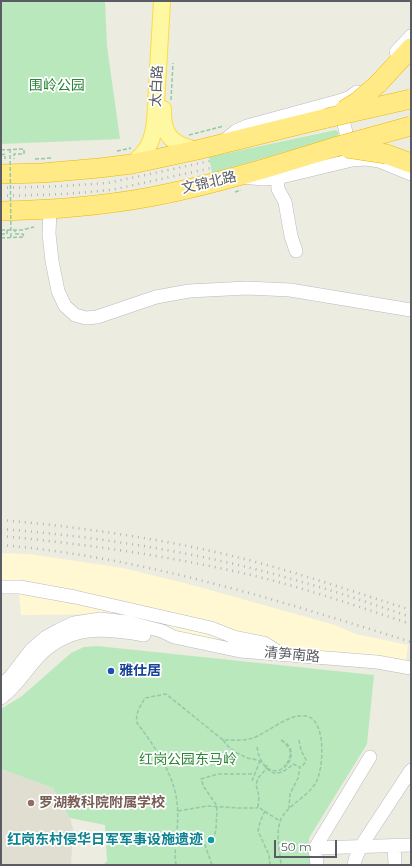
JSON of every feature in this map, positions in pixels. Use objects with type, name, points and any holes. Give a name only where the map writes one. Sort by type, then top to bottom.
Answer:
[{"type":"highway","points":[[327,118],[351,107],[365,96],[411,48]]},
{"type":"highway","points":[[3,166],[42,173],[99,168],[132,156],[223,135],[327,118],[411,99]]},
{"type":"highway","name":"文锦北路","points":[[1,211],[89,206],[150,197],[241,176],[277,172],[336,147],[411,126]]},
{"type":"highway","points":[[336,147],[356,148],[386,154],[411,163]]},
{"type":"main road","name":"太白路","points":[[132,156],[144,153],[152,141],[154,134],[162,1]]},
{"type":"main road","name":"太白路","points":[[170,1],[163,122],[169,137],[174,142],[185,148],[192,143]]},
{"type":"street","points":[[223,135],[232,134],[247,126],[350,97],[357,92],[411,36]]},
{"type":"street","points":[[339,101],[352,160]]},
{"type":"street","points":[[296,251],[291,236],[285,202],[278,189],[277,172],[352,160],[374,160],[411,174]]},
{"type":"street","points":[[50,209],[49,234],[52,261],[58,291],[65,306],[76,315],[86,318],[97,317],[156,296],[189,291],[247,288],[290,290],[411,310]]},
{"type":"street","points":[[1,586],[20,587],[75,596],[211,628],[234,637],[264,643],[283,655]]},
{"type":"street","name":"清笋南路","points":[[1,686],[37,644],[52,633],[74,623],[100,619],[127,622],[162,631],[174,637],[240,651],[377,662],[411,668]]},
{"type":"street","name":"清笋南路","points":[[1,698],[19,682],[43,652],[59,640],[76,633],[97,629],[122,631],[162,638],[174,637]]},
{"type":"street","points":[[317,865],[315,848],[370,757]]},
{"type":"street","points":[[354,865],[361,846],[411,770]]},
{"type":"street","points":[[315,848],[411,845]]},
{"type":"street","points":[[394,846],[395,865]]},
{"type":"path","points":[[170,105],[173,63]]},
{"type":"path","points":[[192,143],[223,135]]},
{"type":"path","points":[[10,149],[11,238]]},
{"type":"path","points":[[1,150],[24,149],[24,154],[14,154],[14,159]]},
{"type":"path","points":[[113,152],[132,156]]},
{"type":"path","points":[[1,154],[6,154],[3,166]]},
{"type":"path","points":[[35,159],[56,157]]},
{"type":"path","points":[[1,230],[15,230],[34,227]]},
{"type":"path","points":[[1,234],[7,234],[7,230]]},
{"type":"path","points":[[1,238],[24,237],[23,234],[15,234],[15,230]]},
{"type":"path","points":[[176,865],[177,802],[169,772],[137,723],[137,712],[145,698],[166,694],[223,740],[226,745],[242,755],[260,761],[266,769],[274,772],[281,772],[288,769],[293,764],[300,767]]},
{"type":"path","points":[[223,740],[252,738],[298,715],[313,718],[317,725],[321,743],[322,758],[320,773],[315,784],[284,814],[280,821],[279,839],[281,865]]},
{"type":"path","points":[[257,747],[260,758],[265,766],[273,771],[278,771],[286,766],[291,757],[290,747],[287,742],[281,740],[286,743],[290,752],[288,762],[285,766],[284,765]]},
{"type":"path","points":[[288,810],[290,794],[298,778],[300,767],[306,760],[301,750],[299,740]]},
{"type":"path","points":[[252,781],[260,761]]},
{"type":"path","points":[[258,807],[259,796],[256,785],[258,778],[266,769],[267,765]]},
{"type":"path","points":[[212,865],[205,845],[214,837],[216,830],[217,806],[204,787],[201,779],[218,774],[254,774]]},
{"type":"path","points":[[178,811],[217,806],[250,809],[258,807],[280,821]]},
{"type":"path","points":[[266,812],[260,822],[258,831],[269,855],[270,865]]},
{"type":"shaded area","points":[[1,553],[29,554],[123,568],[192,585],[335,625],[356,634],[408,645],[406,660],[244,647],[169,629],[119,614],[21,615],[19,593],[1,592]]},
{"type":"shaded area","name":"罗湖教科院附属学校","points":[[1,769],[53,788],[70,818],[73,829],[71,865],[1,865]]},
{"type":"green space","name":"围岭公园","points":[[1,1],[105,1],[107,46],[120,139],[1,144]]},
{"type":"green space","points":[[336,130],[339,133],[337,137],[212,173],[209,157]]},
{"type":"green space","name":"红岗公园东马岭","points":[[97,646],[374,675],[367,744],[309,838],[310,865],[103,865],[107,861],[105,825],[70,818],[53,788],[1,769],[1,709],[22,696],[71,653],[84,647]]},
{"type":"railway","points":[[1,188],[108,183],[210,161]]},
{"type":"railway","points":[[1,196],[64,194],[111,190],[211,168]]},
{"type":"railway","points":[[1,520],[106,532],[211,551],[287,571],[411,610]]},
{"type":"railway","points":[[1,529],[39,532],[115,542],[191,555],[265,572],[316,586],[411,617]]},
{"type":"railway","points":[[1,536],[65,543],[192,562],[255,576],[333,598],[411,624]]},
{"type":"railway","points":[[1,545],[106,559],[209,582],[411,642]]},
{"type":"place","name":"雅仕居","points":[[111,671]]},
{"type":"place","name":"罗湖教科院附属学校","points":[[31,803]]},
{"type":"place","name":"红岗东村侵华日军军事设施遗迹","points":[[211,840]]}]
